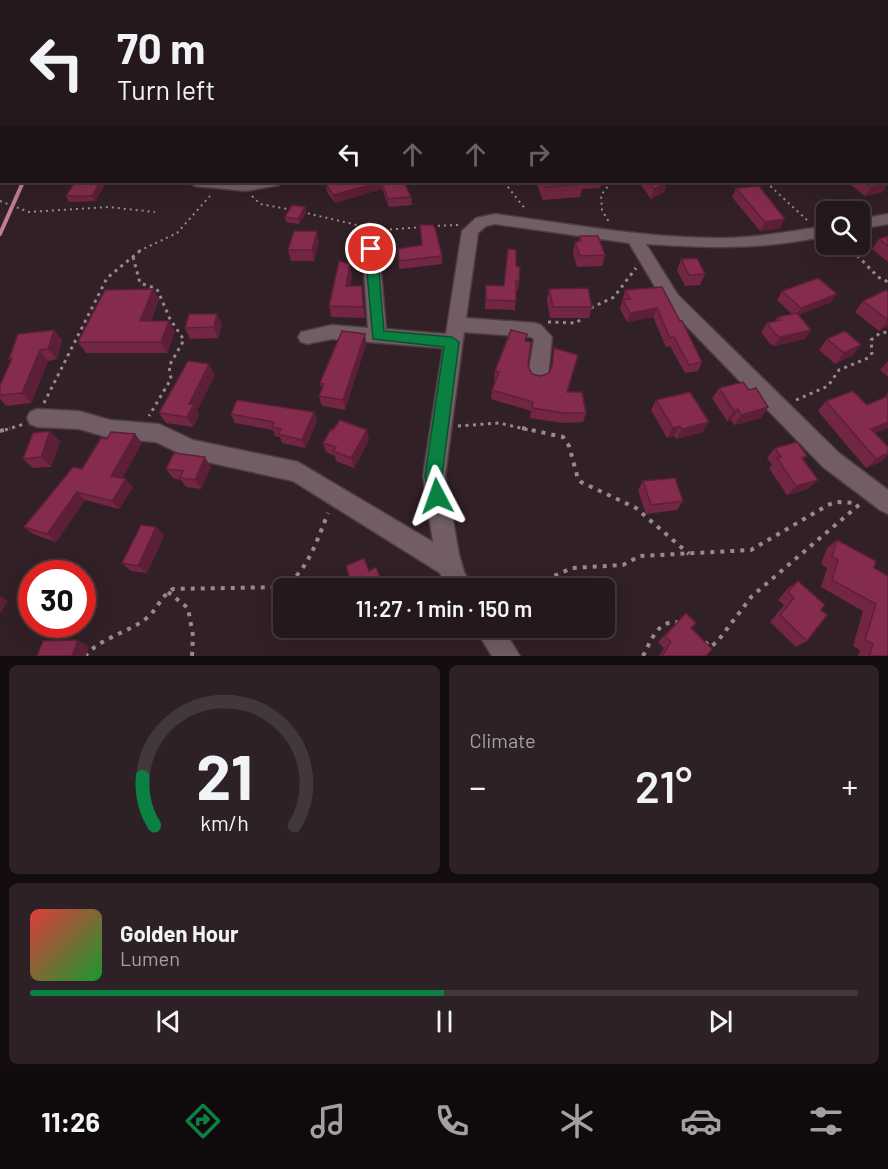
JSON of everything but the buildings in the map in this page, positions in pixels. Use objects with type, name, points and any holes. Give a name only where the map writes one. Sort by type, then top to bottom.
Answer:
[{"type":"street","points":[[201,183],[246,187],[268,183]]},
{"type":"street","points":[[456,578],[450,565],[434,476],[470,231],[478,223],[486,219],[626,237],[725,243],[780,240],[816,232]]},
{"type":"street","points":[[870,222],[888,219]]},
{"type":"street","points":[[369,228],[378,336]]},
{"type":"street","points":[[626,237],[644,256],[672,300],[831,460],[888,503]]},
{"type":"street","points":[[307,337],[332,332],[378,336],[535,330],[543,337],[538,376]]},
{"type":"street","points":[[37,417],[79,420],[110,429],[159,433],[189,449],[298,472],[450,565]]},
{"type":"street","points":[[493,638],[502,655]]},
{"type":"path","points":[[505,183],[519,204],[530,213],[533,224]]},
{"type":"path","points":[[608,183],[609,185],[601,195],[602,210],[626,237]]},
{"type":"path","points":[[767,183],[816,225]]},
{"type":"path","points":[[0,431],[15,428],[37,417],[107,279],[142,248],[177,233],[220,186]]},
{"type":"path","points":[[0,201],[28,212],[108,207],[155,212]]},
{"type":"path","points":[[857,255],[878,277],[888,282]]},
{"type":"path","points":[[535,330],[544,322],[577,323],[584,320],[590,308],[614,297],[644,256]]},
{"type":"path","points":[[133,257],[140,283],[157,289],[169,316],[184,340],[169,366],[171,379],[169,385],[140,430]]},
{"type":"path","points":[[780,407],[828,386],[838,370],[868,358],[872,353],[871,340],[880,333],[888,332]]},
{"type":"path","points":[[441,428],[487,422],[563,437],[569,446],[578,479],[581,482],[636,508],[689,554]]},
{"type":"path","points":[[85,656],[92,646],[103,639],[146,619],[153,612],[159,598],[168,592],[200,588],[284,586],[290,583],[300,574],[337,494]]},
{"type":"path","points":[[550,578],[572,568],[623,565],[640,556],[751,550],[828,505],[836,502],[862,503],[752,596],[714,645],[711,647],[703,641]]},
{"type":"path","points":[[168,592],[188,608],[193,636],[192,656]]},
{"type":"path","points":[[643,656],[657,628],[666,622],[679,622],[687,628]]},
{"type":"waterway","points":[[0,234],[23,183]]},
{"type":"route","points":[[371,249],[378,336],[452,342],[434,476],[437,496]]}]
